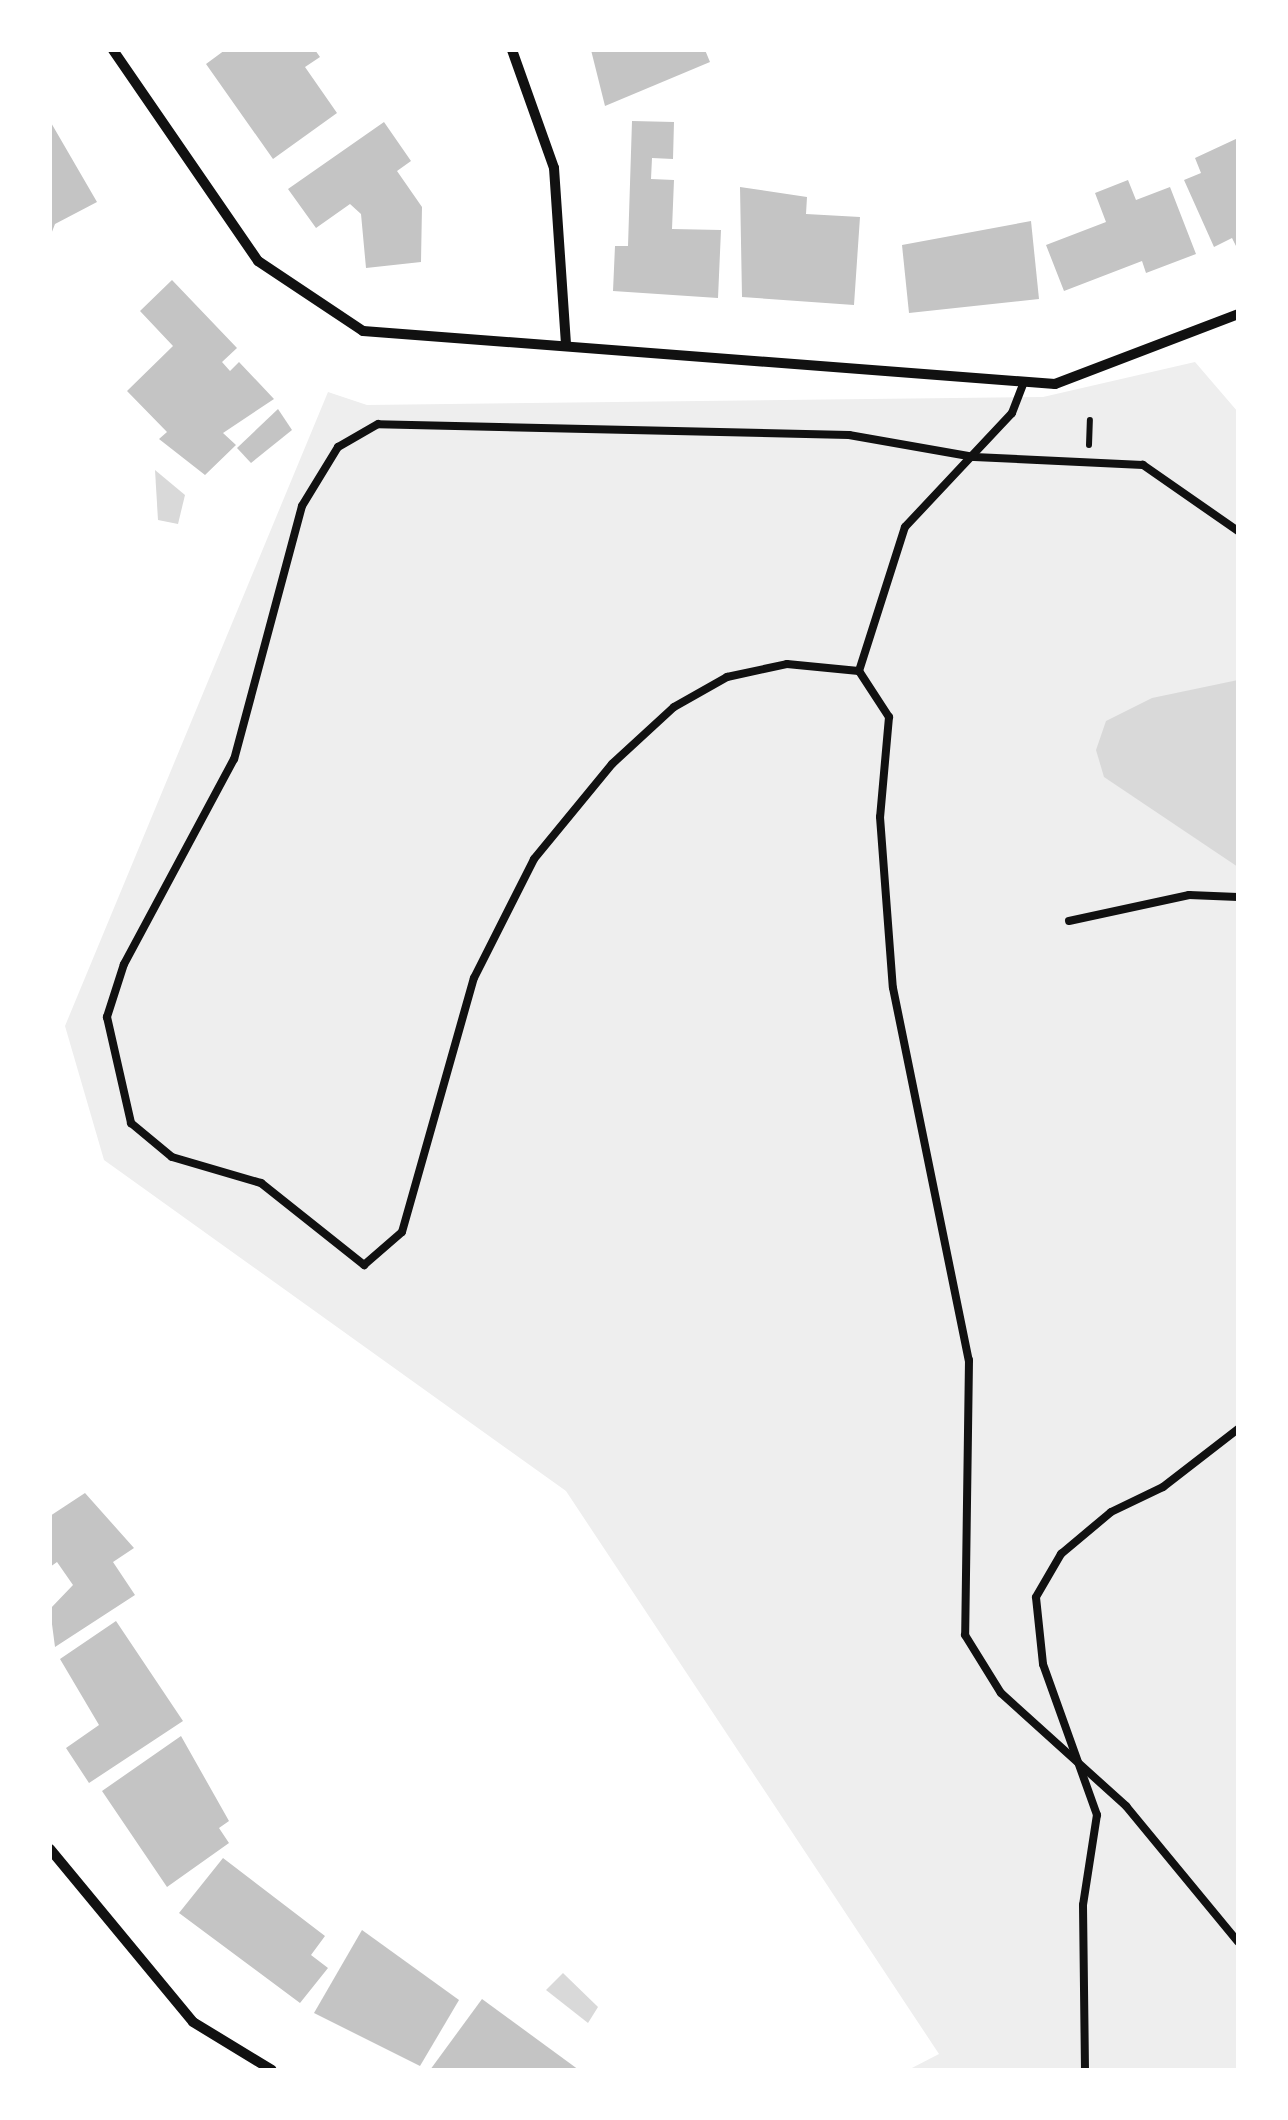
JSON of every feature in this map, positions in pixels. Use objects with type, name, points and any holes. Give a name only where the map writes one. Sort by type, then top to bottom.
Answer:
[{"type":"street","points":[[114,50],[258,260],[363,330],[1055,384],[1238,314]]},
{"type":"street","points":[[512,50],[548,135],[566,345]]},
{"type":"street","points":[[50,1850],[193,2022],[272,2070]]},
{"type":"lane","points":[[859,671],[905,527],[1012,413],[1024,382]]},
{"type":"lane","points":[[859,671],[788,664],[727,676],[687,699],[612,764],[534,860],[474,978],[402,1232],[388,1253],[364,1265],[342,1255],[262,1184],[172,1157],[131,1123],[107,1017],[124,964],[234,760],[302,506],[338,447],[378,424],[849,435],[974,457],[1143,465],[1238,531]]},
{"type":"lane","points":[[859,671],[889,717],[880,816],[893,988],[969,1360],[966,1635],[1001,1693],[1126,1806],[1238,1942]]},
{"type":"lane","points":[[1069,921],[1190,895],[1238,897]]},
{"type":"lane","points":[[1085,2070],[1084,1905],[1097,1815],[1089,1776],[1043,1664],[1036,1598],[1061,1554],[1111,1512],[1163,1487],[1238,1429]]},
{"type":"shaded area","points":[[1195,362],[1238,412],[1238,2070],[908,2070],[939,2054],[566,1491],[104,1160],[65,1026],[328,392],[367,405],[1043,397]]},
{"type":"shaded area","points":[[155,470],[185,495],[178,524],[158,520]]},
{"type":"shaded area","points":[[1238,680],[1238,867],[1104,777],[1096,750],[1106,721],[1152,698]]},
{"type":"shaded area","points":[[563,1973],[598,2007],[588,2023],[546,1990]]},
{"type":"building","points":[[225,50],[315,50],[320,57],[305,67],[337,113],[273,159],[206,64]]},
{"type":"building","points":[[591,50],[705,50],[710,62],[605,106]]},
{"type":"building","points":[[50,121],[97,202],[55,224],[50,237]]},
{"type":"building","points":[[632,121],[674,122],[673,159],[652,158],[651,179],[674,180],[672,229],[721,230],[718,298],[613,291],[615,246],[628,246]]},
{"type":"building","points":[[384,122],[411,161],[397,171],[422,207],[421,262],[366,268],[361,214],[350,204],[316,228],[288,189]]},
{"type":"building","points":[[1238,138],[1238,250],[1232,238],[1214,247],[1184,180],[1201,173],[1195,158]]},
{"type":"building","points":[[1128,180],[1136,200],[1170,187],[1196,254],[1146,273],[1142,261],[1064,291],[1046,245],[1106,222],[1095,193]]},
{"type":"building","points":[[740,187],[807,197],[806,214],[860,217],[854,305],[742,297]]},
{"type":"building","points":[[1031,221],[1039,299],[909,313],[902,245]]},
{"type":"building","points":[[172,280],[237,348],[222,362],[230,371],[239,362],[274,399],[223,433],[236,445],[205,475],[159,439],[167,432],[127,391],[173,346],[140,311]]},
{"type":"building","points":[[278,409],[292,430],[251,463],[237,448]]},
{"type":"building","points":[[85,1493],[134,1548],[113,1562],[135,1595],[55,1647],[50,1609],[73,1585],[57,1562],[50,1567],[50,1516]]},
{"type":"building","points":[[116,1621],[183,1721],[89,1783],[66,1748],[99,1725],[60,1659]]},
{"type":"building","points":[[181,1736],[229,1821],[219,1828],[229,1843],[167,1887],[102,1791]]},
{"type":"building","points":[[223,1858],[325,1936],[311,1955],[328,1968],[300,2003],[179,1913]]},
{"type":"building","points":[[362,1930],[459,2000],[420,2066],[314,2013]]},
{"type":"building","points":[[482,1999],[579,2070],[430,2070]]}]
